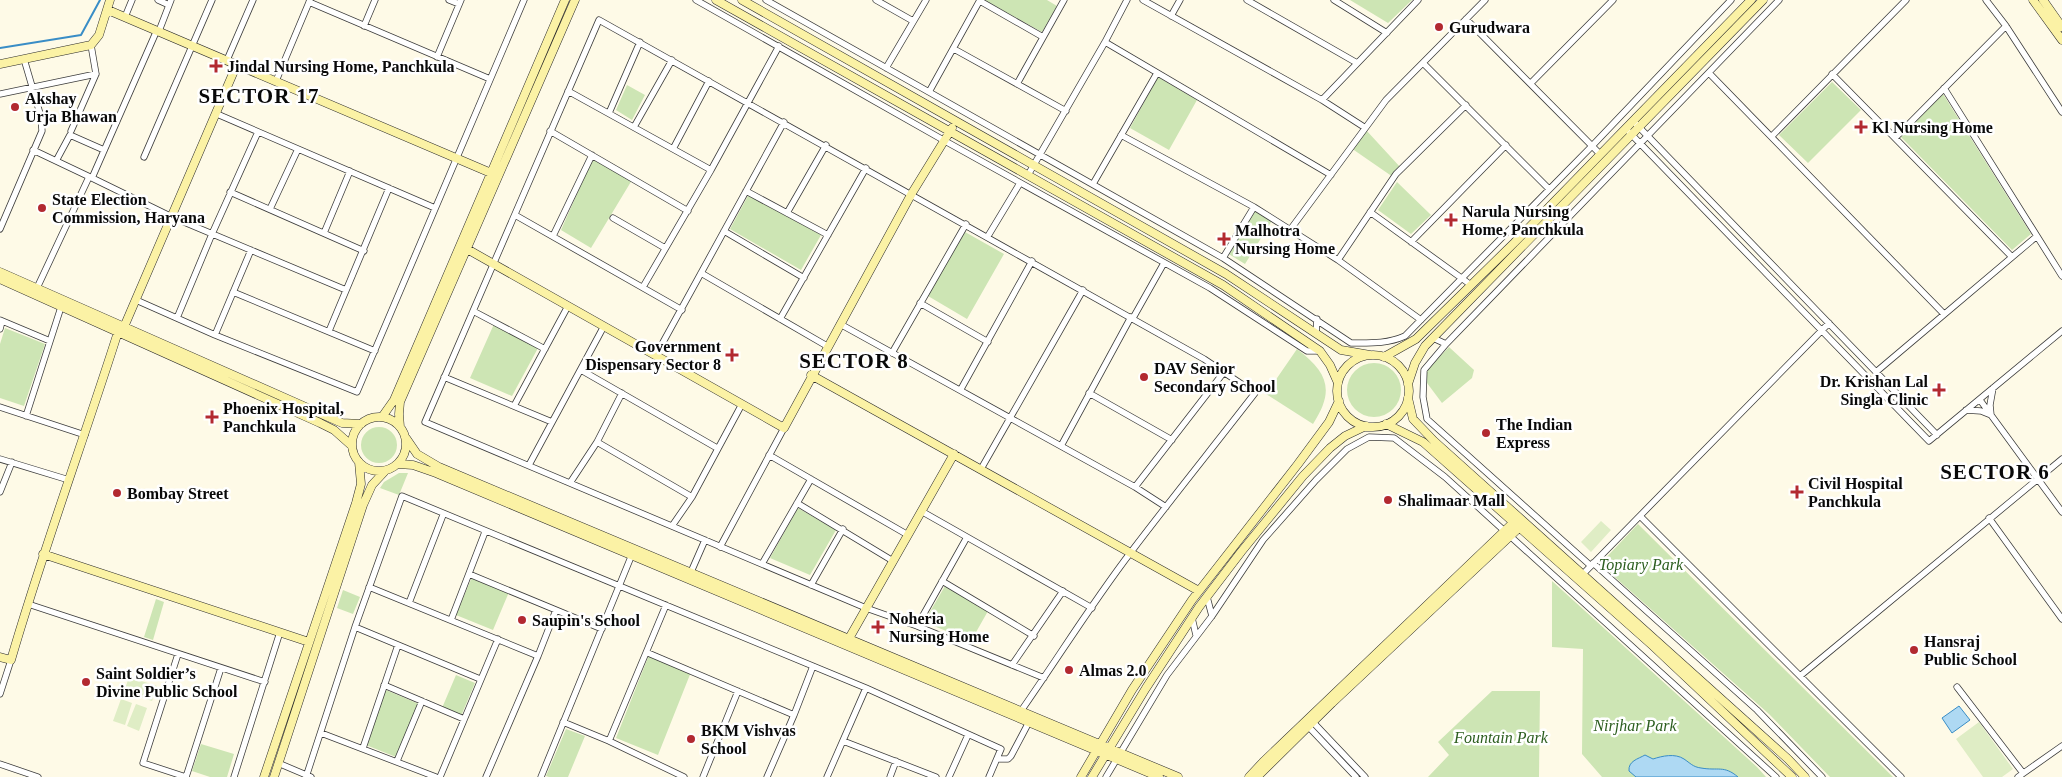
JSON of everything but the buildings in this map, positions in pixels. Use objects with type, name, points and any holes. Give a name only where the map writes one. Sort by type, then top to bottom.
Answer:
[{"type":"street","points":[[0,64],[91,45],[99,35],[110,0]]},
{"type":"street","points":[[125,17],[132,0]]},
{"type":"street","points":[[37,288],[104,150],[170,2],[158,0]]},
{"type":"street","points":[[227,60],[253,0]]},
{"type":"street","points":[[364,26],[375,0]]},
{"type":"street","points":[[437,57],[460,2],[450,0]]},
{"type":"street","points":[[136,300],[216,335],[357,392],[524,0]]},
{"type":"street","points":[[382,417],[394,400],[565,0]]},
{"type":"street","points":[[400,427],[400,402],[575,0]]},
{"type":"street","points":[[696,0],[1210,288],[1307,350],[1320,351]]},
{"type":"street","points":[[716,0],[1223,285],[1320,351],[1330,365],[1338,383]]},
{"type":"street","points":[[742,0],[1226,274],[1342,350],[1384,357],[1397,364],[1406,377],[1413,419],[1434,441],[1519,522],[1788,759],[1805,777]]},
{"type":"street","points":[[766,0],[1223,258],[1317,318],[1351,343],[1392,342],[1404,336],[1592,146],[1731,0]]},
{"type":"street","points":[[876,0],[913,21]]},
{"type":"street","points":[[886,68],[926,0]]},
{"type":"street","points":[[929,92],[980,0],[1043,37]]},
{"type":"street","points":[[1028,175],[1105,42],[1126,0]]},
{"type":"street","points":[[1143,0],[1322,100],[1364,128]]},
{"type":"street","points":[[1171,16],[1180,0]]},
{"type":"street","points":[[1247,0],[1357,63]]},
{"type":"street","points":[[1334,0],[1386,33]]},
{"type":"street","points":[[1322,100],[1418,0]]},
{"type":"street","points":[[1290,230],[1386,100],[1485,0]]},
{"type":"street","points":[[1531,83],[1612,0]]},
{"type":"street","points":[[1384,357],[1416,339],[1751,0]]},
{"type":"street","points":[[1408,384],[1415,363],[1425,346],[1763,0]]},
{"type":"street","points":[[1779,0],[1446,344],[1424,370],[1423,396],[1427,419],[1757,710],[1822,777]]},
{"type":"street","points":[[1772,136],[1906,0]]},
{"type":"street","points":[[1986,0],[2006,26],[2062,112]]},
{"type":"street","points":[[2033,0],[2062,40]]},
{"type":"street","points":[[2043,0],[2062,26]]},
{"type":"street","points":[[276,81],[309,1],[490,79]]},
{"type":"street","points":[[1017,84],[1062,1]]},
{"type":"street","points":[[144,157],[193,46],[209,2]]},
{"type":"street","points":[[108,10],[491,173]]},
{"type":"street","points":[[1466,19],[1600,154],[1610,157]]},
{"type":"street","points":[[1021,711],[1044,678],[1130,553],[1255,393],[1224,372],[1032,261],[599,20],[425,422],[866,608],[917,626],[1044,678]]},
{"type":"street","points":[[1895,138],[2006,26]]},
{"type":"street","points":[[609,113],[640,42]]},
{"type":"street","points":[[1105,42],[1331,175]]},
{"type":"street","points":[[71,131],[96,74],[91,45]]},
{"type":"street","points":[[643,288],[712,170],[747,102],[779,46]]},
{"type":"street","points":[[954,48],[1066,111]]},
{"type":"street","points":[[0,229],[42,131],[41,117],[24,60]]},
{"type":"street","points":[[634,126],[672,60]]},
{"type":"street","points":[[1423,63],[1549,189]]},
{"type":"street","points":[[0,694],[43,554],[121,330],[136,300],[237,64]]},
{"type":"street","points":[[1093,184],[1157,73]]},
{"type":"street","points":[[1710,73],[1943,313]]},
{"type":"street","points":[[0,94],[96,74]]},
{"type":"street","points":[[1832,74],[2012,257]]},
{"type":"street","points":[[673,149],[709,81]]},
{"type":"street","points":[[1944,88],[2062,276]]},
{"type":"street","points":[[568,91],[712,170]]},
{"type":"street","points":[[1338,260],[1396,174],[1466,105]]},
{"type":"street","points":[[217,114],[435,208]]},
{"type":"street","points":[[1633,121],[1937,435]]},
{"type":"street","points":[[656,355],[784,122]]},
{"type":"street","points":[[720,547],[827,346],[912,193],[956,122]]},
{"type":"street","points":[[1626,128],[1929,441],[2062,331]]},
{"type":"street","points":[[550,131],[688,211]]},
{"type":"street","points":[[177,318],[230,192],[258,132]]},
{"type":"street","points":[[56,161],[69,135],[104,150]]},
{"type":"street","points":[[1121,136],[1254,207],[1338,260],[1420,320]]},
{"type":"street","points":[[787,213],[826,145]]},
{"type":"street","points":[[1411,242],[1506,145]]},
{"type":"street","points":[[270,209],[298,149]]},
{"type":"street","points":[[33,150],[172,217],[346,290]]},
{"type":"street","points":[[1600,154],[1603,164]]},
{"type":"street","points":[[553,236],[592,155]]},
{"type":"street","points":[[780,319],[866,168]]},
{"type":"street","points":[[324,233],[350,171]]},
{"type":"street","points":[[1067,185],[1079,176]]},
{"type":"street","points":[[988,236],[1020,183]]},
{"type":"street","points":[[329,331],[389,188]]},
{"type":"street","points":[[746,191],[828,235]]},
{"type":"street","points":[[230,192],[364,251]]},
{"type":"street","points":[[1223,258],[1254,207]]},
{"type":"street","points":[[1370,212],[1471,285]]},
{"type":"street","points":[[515,215],[682,310]]},
{"type":"street","points":[[613,218],[665,248]]},
{"type":"street","points":[[892,353],[966,224]]},
{"type":"street","points":[[724,231],[804,278]]},
{"type":"street","points":[[1876,372],[1943,313],[2037,236]]},
{"type":"street","points":[[467,249],[784,428]]},
{"type":"street","points":[[216,335],[251,250]]},
{"type":"street","points":[[961,389],[1032,261]]},
{"type":"street","points":[[1061,446],[1089,393],[1164,263]]},
{"type":"street","points":[[0,272],[37,288],[63,304]]},
{"type":"street","points":[[701,273],[827,346]]},
{"type":"street","points":[[1495,274],[1505,284]]},
{"type":"street","points":[[0,279],[121,330],[320,423],[338,433],[352,446]]},
{"type":"street","points":[[981,469],[1083,290]]},
{"type":"street","points":[[234,292],[375,351]]},
{"type":"street","points":[[920,303],[988,342]]},
{"type":"street","points":[[26,416],[63,304]]},
{"type":"street","points":[[514,406],[568,306]]},
{"type":"street","points":[[473,311],[545,349]]},
{"type":"street","points":[[1316,333],[1317,318]]},
{"type":"street","points":[[0,329],[1,321],[50,341]]},
{"type":"street","points":[[1580,576],[1829,323]]},
{"type":"street","points":[[840,324],[1136,487],[1166,507]]},
{"type":"street","points":[[528,466],[604,326]]},
{"type":"street","points":[[121,330],[326,416],[342,422],[361,424]]},
{"type":"street","points":[[1433,338],[1446,344]]},
{"type":"street","points":[[1081,777],[1132,690],[1199,591],[1329,422],[1338,401],[1338,383],[1341,374],[1353,361],[1370,355]]},
{"type":"street","points":[[581,370],[717,448]]},
{"type":"street","points":[[1136,487],[1224,372]]},
{"type":"street","points":[[811,375],[1199,591]]},
{"type":"street","points":[[444,377],[552,422]]},
{"type":"street","points":[[1991,415],[1990,405],[1993,388]]},
{"type":"street","points":[[570,483],[597,442],[622,393]]},
{"type":"street","points":[[1089,393],[1172,440]]},
{"type":"street","points":[[1092,777],[1192,618],[1303,476],[1345,436],[1366,426],[1386,424],[1400,414],[1408,398]]},
{"type":"street","points":[[1980,400],[2062,512]]},
{"type":"street","points":[[1338,401],[1349,417],[1366,426]]},
{"type":"street","points":[[672,526],[692,497],[742,404]]},
{"type":"street","points":[[0,408],[85,435]]},
{"type":"street","points":[[1966,410],[1991,415]]},
{"type":"street","points":[[385,471],[368,469],[359,462],[352,446],[354,434],[361,424],[371,418],[382,417],[392,420],[400,427],[417,454],[439,467],[633,552],[847,642],[1021,711],[1160,777]]},
{"type":"street","points":[[1386,424],[1423,442],[1458,474],[1519,522]]},
{"type":"street","points":[[1106,777],[1167,674],[1212,616],[1263,540],[1336,458],[1355,443],[1369,437],[1394,438],[1451,482],[1776,777]]},
{"type":"street","points":[[274,777],[363,505],[372,485],[385,471],[398,464],[406,450],[406,438]]},
{"type":"street","points":[[597,442],[692,497]]},
{"type":"street","points":[[847,642],[954,454]]},
{"type":"street","points":[[769,455],[908,535]]},
{"type":"street","points":[[0,459],[69,480]]},
{"type":"street","points":[[1800,676],[2062,459]]},
{"type":"street","points":[[0,492],[12,462]]},
{"type":"street","points":[[264,777],[356,503],[361,484],[359,462]]},
{"type":"street","points":[[398,464],[413,465],[436,473],[633,552],[691,572],[1029,722],[1098,747]]},
{"type":"street","points":[[1451,482],[1458,474]]},
{"type":"street","points":[[762,564],[811,479]]},
{"type":"street","points":[[278,763],[307,776],[355,627],[402,496],[619,588],[666,604],[866,688],[1001,749],[989,777]]},
{"type":"street","points":[[797,503],[892,561]]},
{"type":"street","points":[[921,511],[1092,608]]},
{"type":"street","points":[[409,603],[443,515]]},
{"type":"street","points":[[1640,516],[1901,777]]},
{"type":"street","points":[[1989,518],[2062,619]]},
{"type":"street","points":[[1257,777],[1309,722],[1519,522]]},
{"type":"street","points":[[811,585],[842,529]]},
{"type":"street","points":[[451,620],[485,532]]},
{"type":"street","points":[[917,626],[967,537]]},
{"type":"street","points":[[691,572],[705,540]]},
{"type":"street","points":[[541,777],[633,552]]},
{"type":"street","points":[[43,554],[309,642]]},
{"type":"street","points":[[468,574],[602,629]]},
{"type":"street","points":[[1580,576],[1792,777]]},
{"type":"street","points":[[942,581],[1034,636]]},
{"type":"street","points":[[369,587],[538,656]]},
{"type":"street","points":[[1012,665],[1034,636],[1063,591]]},
{"type":"street","points":[[1207,597],[1212,616]]},
{"type":"street","points":[[28,604],[264,682]]},
{"type":"street","points":[[609,741],[648,653],[666,604]]},
{"type":"street","points":[[486,777],[556,610]]},
{"type":"street","points":[[1192,618],[1196,635]]},
{"type":"street","points":[[355,627],[480,679]]},
{"type":"street","points":[[234,777],[280,632]]},
{"type":"street","points":[[321,733],[438,777],[498,639]]},
{"type":"street","points":[[363,748],[398,645]]},
{"type":"street","points":[[648,653],[794,715]]},
{"type":"street","points":[[178,654],[143,763],[186,777],[221,668]]},
{"type":"street","points":[[0,657],[11,660]]},
{"type":"street","points":[[767,777],[813,666]]},
{"type":"street","points":[[384,685],[464,719]]},
{"type":"street","points":[[1957,687],[2021,775],[2062,746]]},
{"type":"street","points":[[828,777],[866,688]]},
{"type":"street","points":[[703,777],[738,691]]},
{"type":"street","points":[[397,760],[422,701]]},
{"type":"street","points":[[564,722],[684,777]]},
{"type":"street","points":[[997,759],[1008,759],[1011,756],[1029,722]]},
{"type":"street","points":[[1249,777],[1262,762],[1309,722]]},
{"type":"street","points":[[1309,722],[1356,777]]},
{"type":"street","points":[[1309,722],[1365,777]]},
{"type":"street","points":[[949,777],[968,735]]},
{"type":"street","points":[[843,740],[936,777]]},
{"type":"street","points":[[1118,756],[1178,777]]},
{"type":"street","points":[[890,777],[896,761]]},
{"type":"street","points":[[0,764],[34,776]]},
{"type":"green space","points":[[984,0],[1047,0],[1057,6],[1042,32]]},
{"type":"green space","points":[[1350,0],[1412,0],[1388,23]]},
{"type":"green space","points":[[1158,77],[1197,100],[1169,150],[1130,128]]},
{"type":"green space","points":[[1832,82],[1861,110],[1808,163],[1779,135]]},
{"type":"green space","points":[[627,85],[645,95],[632,120],[616,110]]},
{"type":"green space","points":[[1943,94],[2031,234],[2012,250],[1901,137]]},
{"type":"green space","points":[[1366,130],[1401,168],[1393,177],[1351,148]]},
{"type":"green space","points":[[593,158],[632,180],[591,248],[561,230]]},
{"type":"green space","points":[[1397,182],[1431,215],[1411,234],[1378,210]]},
{"type":"green space","points":[[749,194],[821,235],[801,270],[730,229]]},
{"type":"green space","points":[[1255,208],[1273,219],[1245,264],[1227,253]]},
{"type":"green space","points":[[965,232],[1004,254],[967,319],[928,296]]},
{"type":"green space","points":[[494,324],[538,348],[512,396],[470,378]]},
{"type":"green space","points":[[5,328],[45,344],[24,406],[0,398],[0,344]]},
{"type":"green space","points":[[1449,347],[1474,370],[1472,378],[1442,403],[1427,383],[1425,372]]},
{"type":"green space","points":[[1297,349],[1316,366],[1325,383],[1324,401],[1313,424],[1266,394]]},
{"type":"green space","points":[[1369,363],[1379,363],[1389,367],[1397,375],[1401,390],[1397,405],[1389,413],[1379,417],[1369,417],[1359,413],[1351,405],[1347,395],[1347,385],[1351,375],[1359,367]]},
{"type":"green space","points":[[379,427],[386,428],[392,432],[396,438],[396,452],[392,458],[386,462],[379,463],[372,462],[366,458],[362,452],[361,445],[362,438],[366,432],[372,428]]},
{"type":"green space","points":[[399,473],[408,473],[399,495],[380,488],[384,482]]},
{"type":"green space","points":[[798,508],[836,530],[810,575],[770,558]]},
{"type":"green space","points":[[1601,521],[1611,530],[1591,552],[1581,542]]},
{"type":"green space","name":"Topiary Park","points":[[1638,524],[1893,777],[1830,777],[1769,714],[1600,564]]},
{"type":"green space","points":[[472,577],[509,592],[493,630],[456,615]]},
{"type":"green space","name":"Nirjhar Park","points":[[1552,581],[1766,777],[1602,777],[1582,754],[1583,649],[1552,647]]},
{"type":"green space","points":[[945,586],[988,611],[971,641],[924,622]]},
{"type":"green space","points":[[343,590],[360,597],[353,614],[337,608]]},
{"type":"green space","points":[[156,599],[164,602],[153,640],[144,637]]},
{"type":"green space","points":[[649,655],[691,672],[658,755],[616,738]]},
{"type":"green space","points":[[456,675],[475,683],[461,716],[442,708]]},
{"type":"green space","points":[[129,677],[157,686],[152,701],[124,692]]},
{"type":"green space","points":[[386,690],[419,704],[396,757],[366,745]]},
{"type":"green space","name":"Fountain Park","points":[[1492,691],[1540,691],[1539,777],[1428,777],[1449,755],[1438,742]]},
{"type":"green space","points":[[121,699],[132,703],[125,725],[113,721]]},
{"type":"green space","points":[[136,704],[147,708],[139,731],[127,726]]},
{"type":"green space","points":[[1979,722],[2013,769],[2002,777],[1983,777],[1956,739]]},
{"type":"green space","points":[[566,729],[585,736],[568,777],[546,776]]},
{"type":"green space","points":[[201,744],[234,754],[227,777],[210,777],[192,771]]},
{"type":"water","points":[[1959,706],[1970,720],[1952,733],[1942,718]]},
{"type":"water","points":[[1645,755],[1653,759],[1664,756],[1677,756],[1696,767],[1725,770],[1738,777],[1636,777],[1629,771],[1630,765]]},
{"type":"waterway","points":[[0,48],[81,35],[100,0]]},
{"type":"place","name":"Gurudwara","points":[[1439,27]]},
{"type":"place","name":"Jindal Nursing Home, Panchkula","points":[[216,66]]},
{"type":"place","name":"Akshay Urja Bhawan","points":[[15,107]]},
{"type":"place","name":"Kl Nursing Home","points":[[1861,127]]},
{"type":"place","name":"State Election Commission, Haryana","points":[[42,208]]},
{"type":"place","name":"Narula Nursing Home, Panchkula","points":[[1451,220]]},
{"type":"place","name":"Malhotra Nursing Home","points":[[1224,239]]},
{"type":"place","name":"Government Dispensary Sector 8","points":[[732,355]]},
{"type":"place","name":"DAV Senior Secondary School","points":[[1144,377]]},
{"type":"place","name":"Dr. Krishan Lal Singla Clinic","points":[[1939,390]]},
{"type":"place","name":"Phoenix Hospital, Panchkula","points":[[212,417]]},
{"type":"place","name":"The Indian Express","points":[[1486,433]]},
{"type":"place","name":"Civil Hospital Panchkula","points":[[1797,492]]},
{"type":"place","name":"Bombay Street","points":[[117,493]]},
{"type":"place","name":"Shalimaar Mall","points":[[1388,500]]},
{"type":"place","name":"Saupin's School","points":[[522,620]]},
{"type":"place","name":"Noheria Nursing Home","points":[[878,627]]},
{"type":"place","name":"Hansraj Public School","points":[[1914,650]]},
{"type":"place","name":"Almas 2.0","points":[[1069,670]]},
{"type":"place","name":"Saint Soldier’s Divine Public School","points":[[86,682]]},
{"type":"place","name":"BKM Vishvas School","points":[[691,739]]},
{"type":"district","name":"SECTOR 17","points":[[259,96]]},
{"type":"district","name":"SECTOR 8","points":[[854,361]]},
{"type":"district","name":"SECTOR 6","points":[[1995,472]]}]
